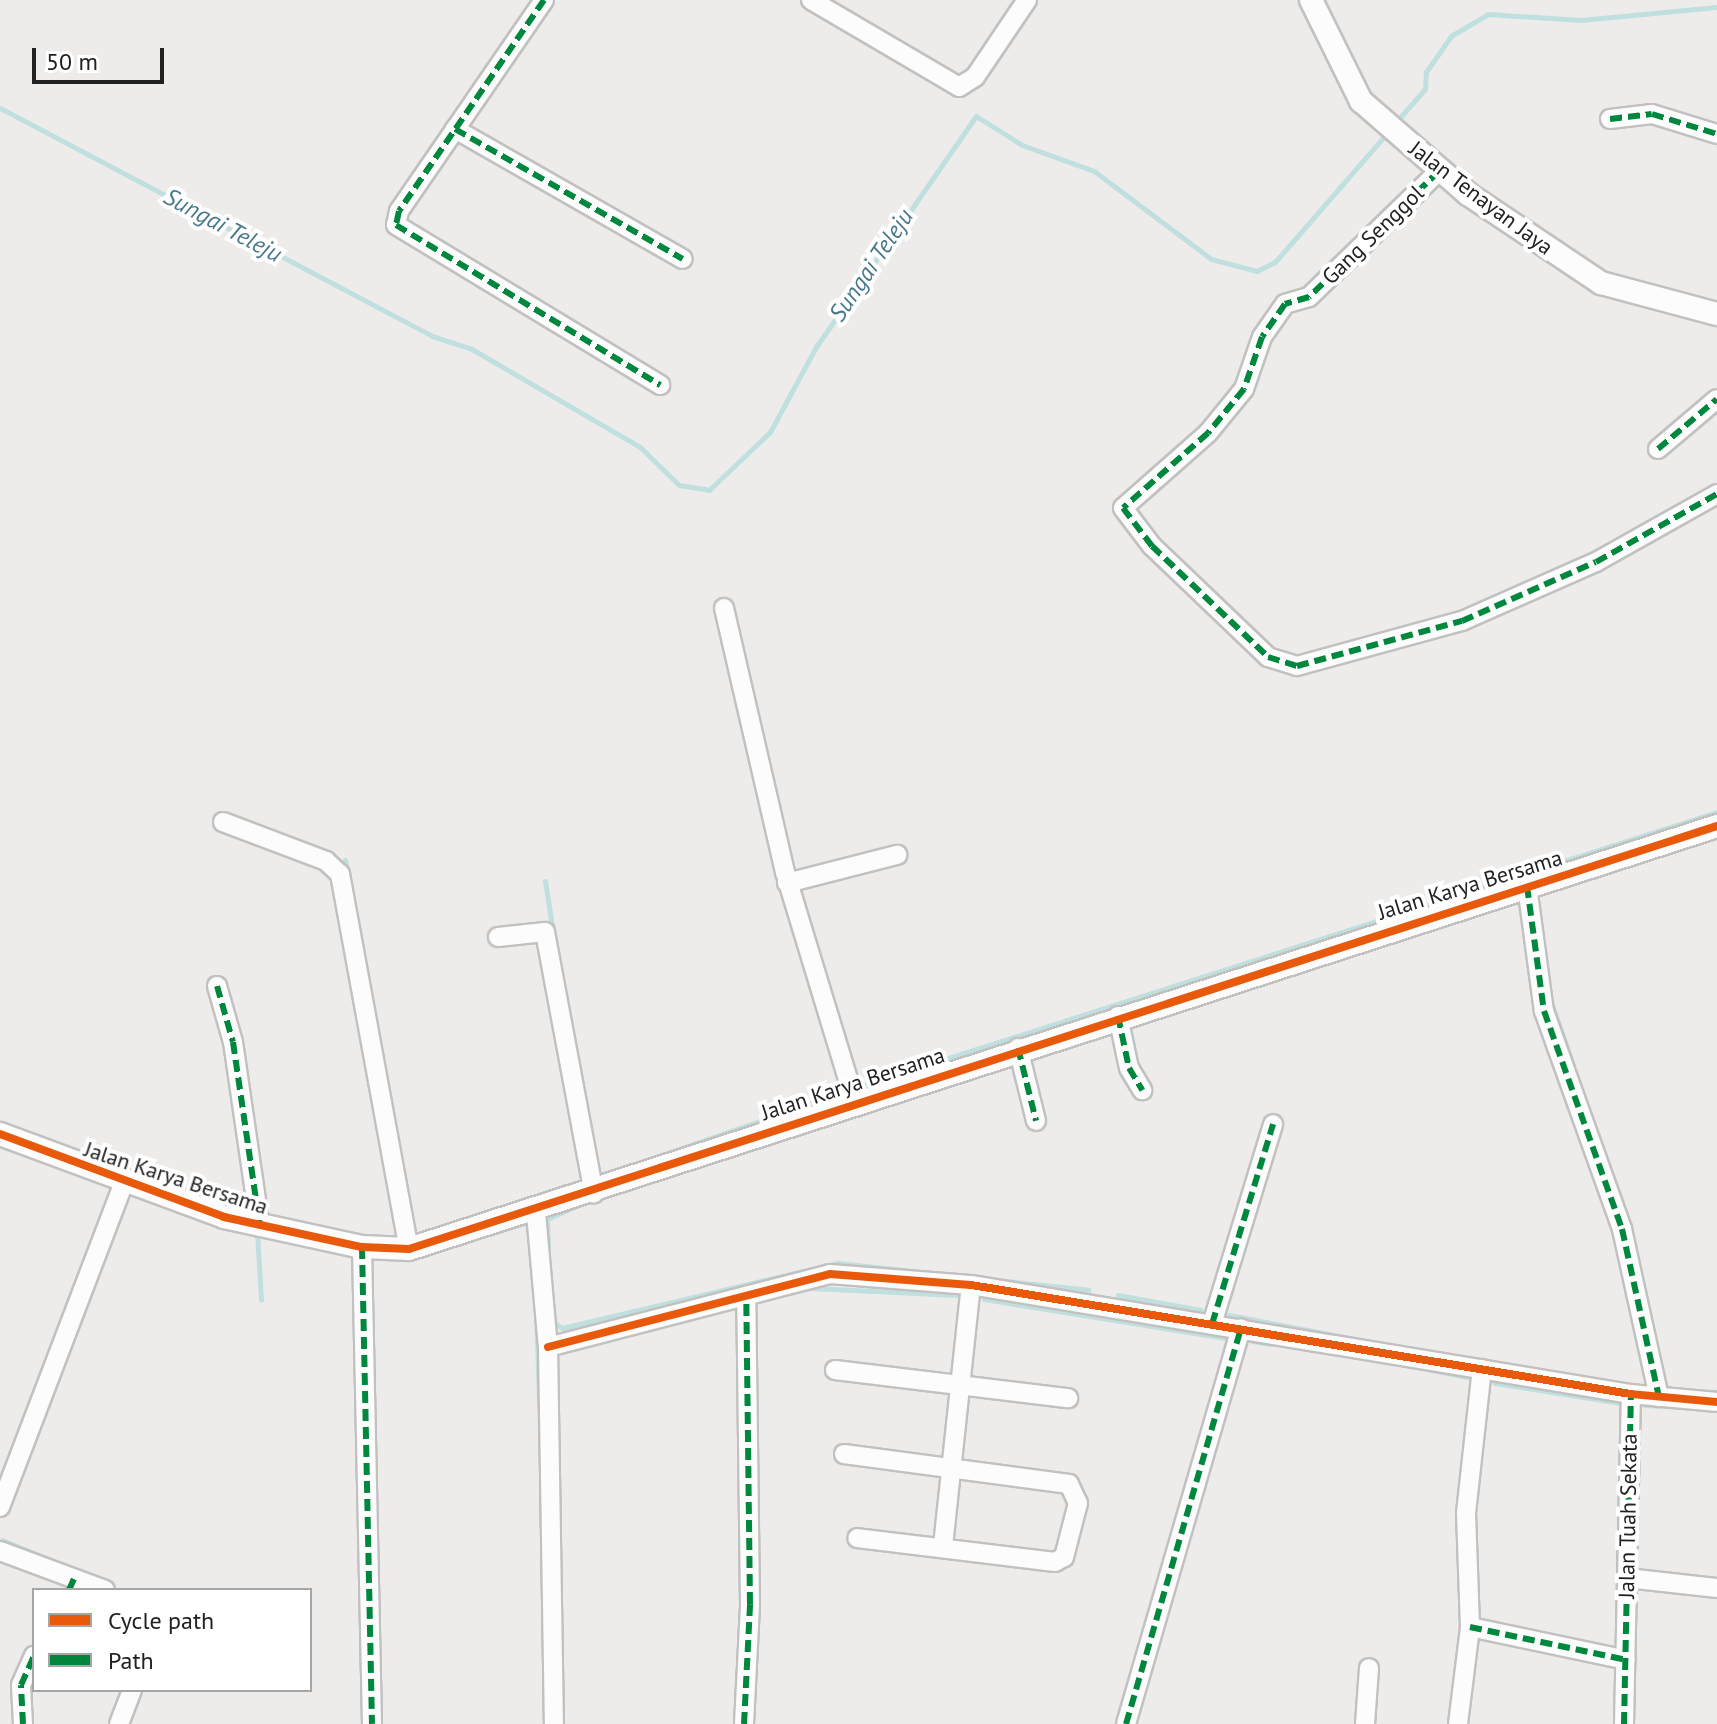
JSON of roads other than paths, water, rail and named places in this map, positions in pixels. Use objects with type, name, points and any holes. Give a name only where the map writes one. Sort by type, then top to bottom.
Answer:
[{"type":"street","points":[[544,0],[397,214],[399,228],[660,385]]},
{"type":"street","points":[[813,1],[959,87],[975,77],[1027,0]]},
{"type":"street","name":"Jalan Tenayan Jaya","points":[[1311,0],[1361,101],[1435,168],[1601,283],[1717,314]]},
{"type":"street","points":[[1610,119],[1652,114],[1717,134]]},
{"type":"street","points":[[455,129],[683,259]]},
{"type":"street","name":"Gang Senggol","points":[[1435,168],[1309,297],[1285,304],[1262,337],[1244,389],[1208,433],[1123,508],[1152,546],[1281,666],[1462,621],[1596,562],[1717,494]]},
{"type":"street","points":[[1658,449],[1717,399]]},
{"type":"street","points":[[724,608],[787,883],[855,1102]]},
{"type":"street","points":[[223,822],[326,861],[340,874],[409,1249]]},
{"type":"street","name":"Jalan Karya Bersama","points":[[0,1134],[124,1183],[260,1227],[362,1247],[409,1249],[536,1213],[1018,1048],[1717,826]]},
{"type":"street","points":[[787,883],[897,855]]},
{"type":"street","points":[[1527,886],[1544,1011],[1622,1229],[1659,1397]]},
{"type":"street","points":[[498,937],[545,932],[594,1193]]},
{"type":"street","points":[[217,986],[233,1042],[260,1227]]},
{"type":"street","points":[[1118,1016],[1129,1068],[1142,1090]]},
{"type":"street","points":[[1018,1048],[1036,1121]]},
{"type":"street","points":[[1212,1324],[1273,1124]]},
{"type":"street","points":[[0,1507],[124,1183]]},
{"type":"street","points":[[536,1213],[548,1347],[554,1724]]},
{"type":"street","points":[[362,1247],[372,1724]]},
{"type":"street","points":[[548,1347],[830,1274],[971,1285],[1631,1394],[1717,1402]]},
{"type":"street","points":[[943,1546],[971,1285]]},
{"type":"street","points":[[744,1724],[750,1604],[746,1296]]},
{"type":"street","points":[[1126,1724],[1241,1328]]},
{"type":"street","points":[[1458,1724],[1470,1627],[1466,1513],[1482,1369]]},
{"type":"street","points":[[835,1370],[1068,1398]]},
{"type":"street","name":"Jalan Tuah Sekata","points":[[1624,1724],[1631,1394]]},
{"type":"street","points":[[844,1454],[1069,1484],[1078,1503],[1064,1557],[1055,1562],[943,1546],[857,1538]]},
{"type":"street","points":[[0,1551],[72,1584],[94,1588]]},
{"type":"street","points":[[1627,1578],[1717,1588]]},
{"type":"street","points":[[1470,1627],[1626,1660]]},
{"type":"street","points":[[23,1724],[21,1685],[32,1660]]},
{"type":"street","points":[[1365,1724],[1369,1668]]},
{"type":"street","points":[[119,1724],[131,1692]]},
{"type":"waterway","name":"Sungai Teleju","points":[[1396,122],[1425,89],[1426,72],[1451,36],[1488,14],[1581,20],[1717,7]]},
{"type":"waterway","name":"Sungai Teleju","points":[[0,108],[432,336],[470,348],[640,447],[679,485],[709,490],[770,432],[816,347],[976,116],[1022,145],[1094,171],[1211,259],[1257,271],[1275,262],[1387,133]]},
{"type":"waterway","points":[[864,1085],[1717,812]]},
{"type":"waterway","points":[[345,860],[348,875]]},
{"type":"waterway","points":[[545,881],[553,932]]},
{"type":"waterway","points":[[1551,1002],[1573,1065]]},
{"type":"waterway","points":[[598,1177],[840,1093]]},
{"type":"waterway","points":[[548,1247],[547,1219],[581,1204]]},
{"type":"waterway","points":[[406,1259],[525,1223]]},
{"type":"waterway","points":[[257,1232],[261,1300]]},
{"type":"waterway","points":[[551,1321],[562,1328],[838,1263],[1089,1290]]},
{"type":"waterway","points":[[812,1288],[956,1295]]},
{"type":"waterway","points":[[1118,1295],[1201,1310]]},
{"type":"waterway","points":[[984,1299],[1224,1338]]},
{"type":"waterway","points":[[536,1309],[541,1463]]},
{"type":"waterway","points":[[1229,1315],[1355,1339]]},
{"type":"waterway","points":[[1252,1341],[1271,1344]]},
{"type":"waterway","points":[[1427,1369],[1467,1377]]},
{"type":"waterway","points":[[1495,1383],[1626,1404]]},
{"type":"waterway","points":[[1690,1391],[1717,1392]]},
{"type":"waterway","points":[[1645,1405],[1680,1407]]},
{"type":"waterway","points":[[2,1540],[57,1563]]},
{"type":"waterway","points":[[29,1694],[32,1686]]}]
